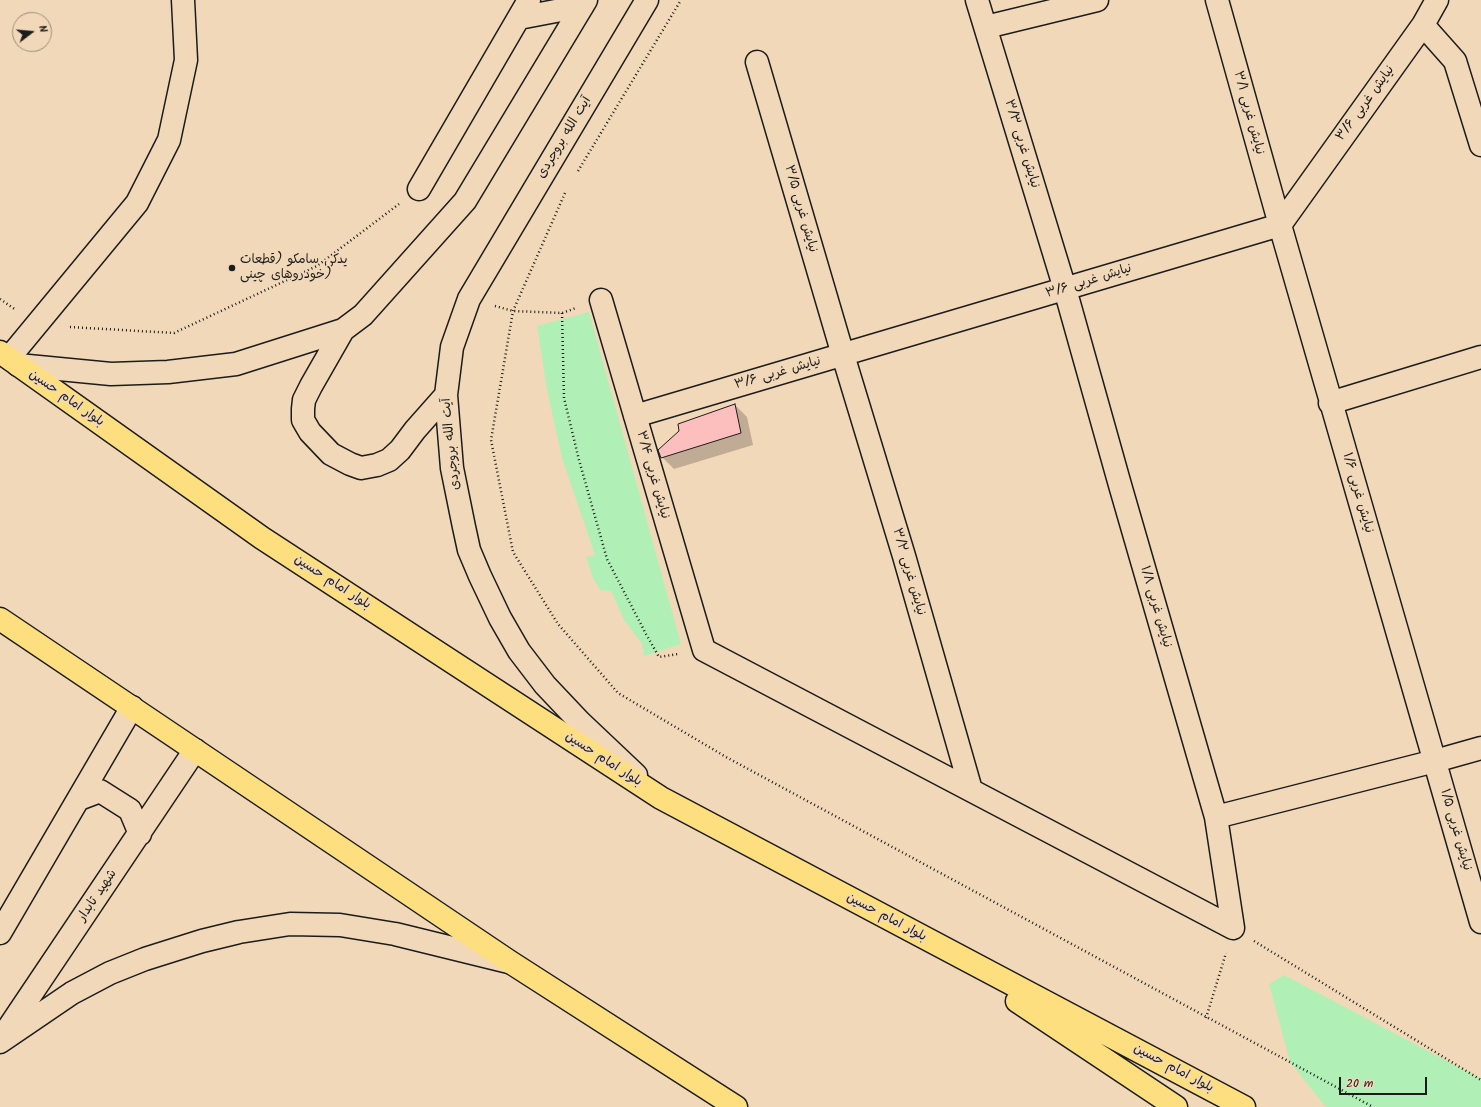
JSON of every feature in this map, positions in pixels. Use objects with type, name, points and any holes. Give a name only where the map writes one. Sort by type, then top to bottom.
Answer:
[{"type":"main road","name":"بلوار امام حسین","points":[[9,358],[262,538],[660,798],[1244,1107]]},
{"type":"main road","points":[[0,619],[510,962],[736,1107]]},
{"type":"main road","points":[[917,934],[1176,1107]]},
{"type":"street","points":[[9,358],[137,203],[169,140],[186,60],[183,0]]},
{"type":"street","name":"آیت الله بروجردی","points":[[647,0],[469,299],[452,347],[446,395],[452,468],[464,527],[472,557],[500,618],[520,651],[545,685],[580,722],[660,798]]},
{"type":"street","name":"نیایش غربی ۳/۳","points":[[977,0],[1065,289]]},
{"type":"street","points":[[986,27],[1097,0]]},
{"type":"street","name":"نیایش غربی ۳/۱","points":[[1217,0],[1280,225]]},
{"type":"street","name":"نیایش غربی ۳/۶","points":[[635,416],[1280,225],[1423,25],[1437,0]]},
{"type":"street","points":[[9,358],[111,374],[175,371],[236,364],[343,330],[363,315],[464,201],[584,3]]},
{"type":"street","points":[[419,189],[524,9],[584,3]]},
{"type":"street","points":[[1423,25],[1455,60],[1481,145]]},
{"type":"street","name":"نیایش غربی ۳/۵","points":[[757,62],[843,355]]},
{"type":"street","name":"نیایش غربی ۱/۶","points":[[1280,225],[1435,761]]},
{"type":"street","name":"نیایش غربی ۱/۸","points":[[1065,289],[1216,817],[1233,928]]},
{"type":"street","name":"نیایش غربی ۳/۴","points":[[601,300],[704,650]]},
{"type":"street","points":[[343,330],[311,386],[304,400],[303,409],[303,420],[310,432],[331,454],[350,464],[362,468],[377,465],[389,460],[400,450],[415,430],[446,395]]},
{"type":"street","name":"نیایش غربی ۳/۲","points":[[843,355],[904,556],[970,790]]},
{"type":"street","points":[[1330,402],[1481,357]]},
{"type":"street","points":[[704,650],[1233,928]]},
{"type":"street","points":[[0,933],[132,708]]},
{"type":"street","points":[[1216,817],[1481,748]]},
{"type":"street","name":"شهید تابدار","points":[[0,1042],[195,750]]},
{"type":"street","name":"نیایش غربی ۱/۵","points":[[1435,761],[1481,922]]},
{"type":"street","points":[[79,799],[100,791],[130,810],[140,834]]},
{"type":"street","points":[[0,1042],[72,993],[110,973],[145,959],[202,941],[239,932],[290,924],[340,925],[396,934],[510,962]]},
{"type":"path","points":[[576,175],[680,0]]},
{"type":"path","points":[[568,188],[513,311],[491,440],[513,552],[558,624],[618,693],[726,757],[1373,1107]]},
{"type":"path","points":[[0,299],[37,325],[174,333],[317,266],[419,189]]},
{"type":"path","points":[[469,299],[513,311],[562,313],[601,300]]},
{"type":"path","points":[[562,313],[564,398],[579,460],[607,559],[659,657],[704,650]]},
{"type":"path","points":[[1206,1018],[1233,928],[1481,1080]]},
{"type":"green space","points":[[589,312],[681,644],[644,656],[642,644],[624,620],[611,591],[600,590],[593,578],[586,557],[595,555],[562,458],[547,390],[537,326]]},
{"type":"green space","points":[[1284,975],[1481,1079],[1481,1107],[1327,1107],[1324,1105],[1290,1062],[1269,984]]},
{"type":"building","points":[[735,404],[741,433],[661,458],[658,450],[679,431],[678,424]]},
{"type":"place","name":"یدکی سامکو (قطعات خودروهای چینی)","points":[[232,268]]}]
